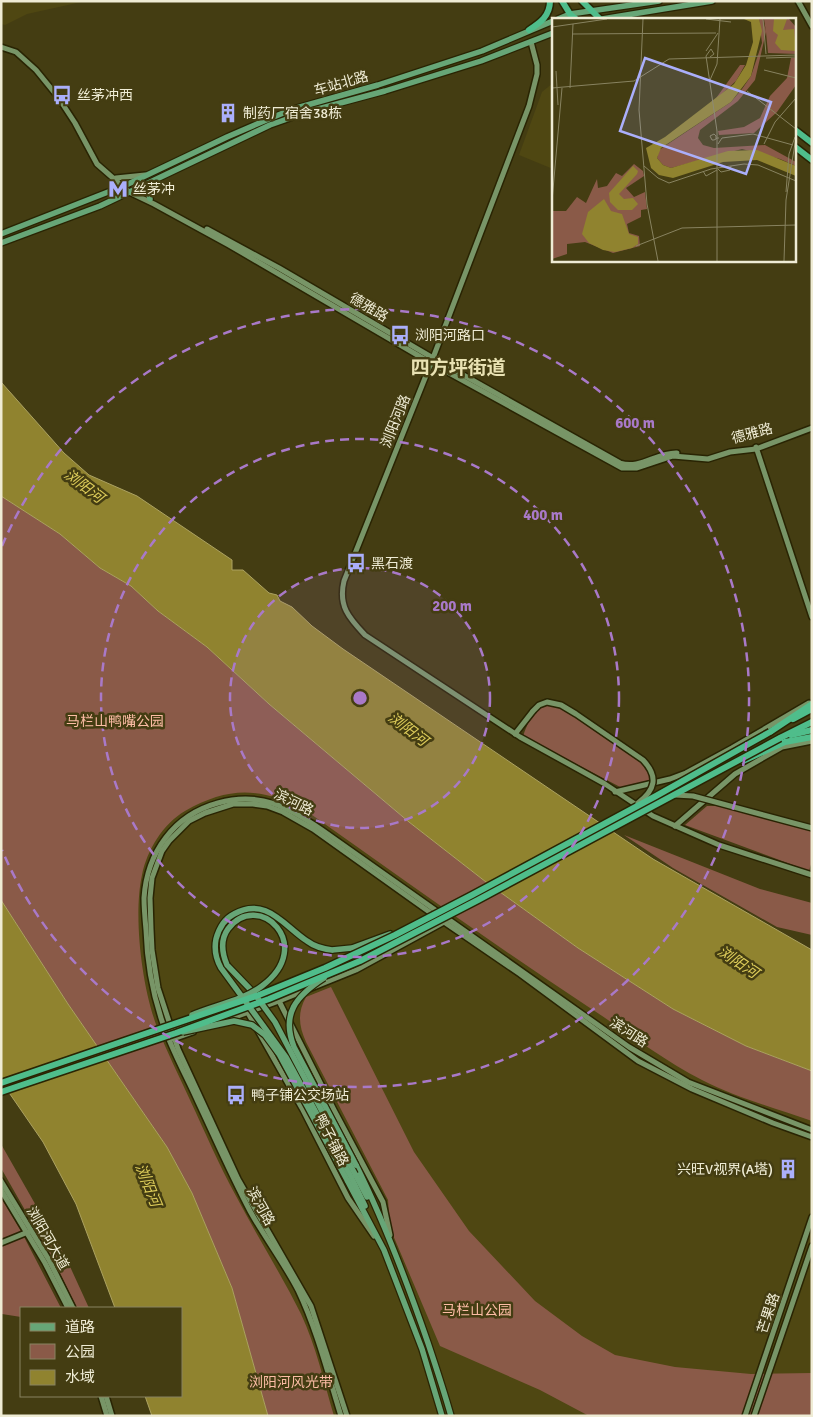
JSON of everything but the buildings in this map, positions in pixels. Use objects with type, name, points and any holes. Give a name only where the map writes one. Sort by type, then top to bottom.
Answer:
[{"type":"highway","points":[[529,30],[542,22],[550,1]]},
{"type":"highway","points":[[562,1],[573,16]]},
{"type":"highway","points":[[582,1],[600,18]]},
{"type":"highway","points":[[796,131],[812,143]]},
{"type":"highway","points":[[796,148],[812,160]]},
{"type":"highway","points":[[770,732],[812,702]]},
{"type":"highway","points":[[1,1083],[259,995],[301,978],[406,929],[631,809],[812,709]]},
{"type":"highway","points":[[1,1092],[171,1034],[360,962],[812,722]]},
{"type":"highway","points":[[780,738],[812,730]]},
{"type":"highway","points":[[703,780],[785,742],[812,737]]},
{"type":"main road","points":[[573,16],[591,10],[659,1]]},
{"type":"main road","points":[[607,18],[712,1]]},
{"type":"main road","name":"车站北路","points":[[1,234],[124,186],[227,137],[286,112],[378,85],[482,51],[552,21]]},
{"type":"main road","name":"车站北路","points":[[1,243],[66,220],[270,125],[307,112],[385,91],[481,61],[552,33]]},
{"type":"main road","points":[[148,182],[150,198]]},
{"type":"main road","points":[[351,1177],[286,1057],[221,968],[216,954],[217,936],[227,918],[251,908],[270,913],[308,943],[324,949],[352,948],[406,929]]},
{"type":"main road","points":[[179,1022],[203,1010],[252,992],[258,989],[262,986],[273,976],[284,959],[285,951],[282,934],[277,926],[261,916],[245,917],[238,920],[227,931],[223,940],[223,956],[232,972],[250,989],[254,994],[259,998],[275,1022],[351,1177]]},
{"type":"main road","name":"鸭子铺路","points":[[329,975],[316,983],[296,1002],[289,1016],[288,1027],[294,1047],[375,1203],[416,1309],[451,1416]]},
{"type":"main road","points":[[171,1034],[234,1022],[244,1023],[258,1029],[272,1043],[279,1054],[388,1236]]},
{"type":"main road","name":"鸭子铺路","points":[[351,1177],[380,1240],[422,1349],[442,1416]]},
{"type":"street","points":[[798,1],[812,26]]},
{"type":"street","name":"浏阳河路","points":[[531,42],[537,65],[537,74],[529,106],[432,360],[344,581],[342,599],[346,614],[365,634],[515,734],[605,784],[653,816],[719,845],[812,875]]},
{"type":"street","name":"德雅路","points":[[1,46],[15,48],[35,64],[77,122],[99,163],[124,186]]},
{"type":"street","name":"德雅路","points":[[1,46],[16,52],[36,70],[58,97],[75,123],[97,164],[131,191],[622,468],[637,468],[673,456],[708,458],[756,448],[812,426]]},
{"type":"street","points":[[116,178],[146,175]]},
{"type":"street","name":"德雅路","points":[[131,191],[150,198],[279,268],[432,360],[624,465],[638,464],[671,452],[705,455],[736,448],[756,448]]},
{"type":"street","points":[[756,448],[812,617]]},
{"type":"street","points":[[515,734],[533,711],[539,705],[547,702],[561,705],[576,714],[643,760],[650,770],[653,783],[648,796],[631,809]]},
{"type":"street","points":[[615,792],[670,779],[686,773],[812,702]]},
{"type":"street","points":[[675,826],[735,774],[782,746],[812,741]]},
{"type":"street","points":[[675,795],[693,796],[812,828]]},
{"type":"street","name":"滨河路","points":[[341,1416],[306,1307],[233,1177],[156,999],[150,973],[145,917],[144,898],[146,882],[155,853],[175,826],[193,812],[209,805],[249,798],[261,799],[289,809],[442,914],[446,921],[638,1061],[692,1089],[773,1123],[812,1136]]},
{"type":"street","name":"滨河路","points":[[346,1416],[311,1306],[238,1179],[171,1034],[158,988],[152,950],[150,913],[152,878],[162,851],[189,821],[205,812],[234,804],[267,806],[282,812],[313,829],[437,918],[446,921],[614,1037],[688,1082],[812,1130]]},
{"type":"street","points":[[171,1034],[329,971],[371,952],[442,914]]},
{"type":"street","points":[[171,1034],[248,1013],[356,970],[446,921]]},
{"type":"street","name":"鸭子铺路","points":[[280,1001],[334,1110],[383,1202],[392,1245]]},
{"type":"street","name":"鸭子铺路","points":[[248,1013],[298,1101],[348,1198],[384,1250]]},
{"type":"street","name":"浏阳河大道","points":[[1,1181],[72,1307]]},
{"type":"street","name":"浏阳河大道","points":[[1,1190],[30,1232],[67,1307]]},
{"type":"street","name":"芒果路","points":[[744,1416],[812,1217]]},
{"type":"street","points":[[1,1244],[30,1232]]},
{"type":"street","name":"芒果路","points":[[754,1416],[812,1246]]},
{"type":"street","points":[[101,1397],[107,1416]]},
{"type":"street","points":[[106,1397],[112,1416]]},
{"type":"shaded area","points":[[1,1],[86,1],[27,14],[5,25],[1,24]]},
{"type":"shaded area","points":[[552,84],[552,169],[519,155],[542,92]]},
{"type":"shaded area","points":[[1,496],[269,704],[342,765],[746,1046],[812,1071],[812,1416],[268,1416],[260,1386],[68,1004],[1,900]]},
{"type":"green space","name":"马栏山鸭嘴公园","points":[[1,496],[60,534],[100,568],[131,586],[158,611],[207,647],[269,704],[409,822],[486,882],[578,948],[673,1009],[746,1046],[812,1071],[812,1121],[729,1092],[702,1080],[672,1063],[516,958],[305,810],[289,802],[245,792],[216,797],[185,811],[177,816],[157,838],[148,856],[142,875],[138,911],[140,952],[147,993],[157,1027],[218,1160],[301,1314],[315,1351],[334,1416],[268,1416],[232,1288],[192,1193],[167,1147],[68,1004],[1,900]]},
{"type":"green space","points":[[548,705],[565,710],[641,761],[651,776],[650,780],[622,788],[523,736],[529,721],[535,713]]},
{"type":"green space","points":[[707,806],[717,806],[812,829],[812,861],[809,871],[685,825]]},
{"type":"green space","points":[[624,835],[760,889],[812,903],[812,935],[777,927],[673,868]]},
{"type":"green space","name":"马栏山公园","points":[[331,987],[414,1152],[469,1231],[535,1301],[582,1336],[615,1355],[675,1367],[751,1374],[812,1373],[812,1416],[589,1416],[540,1390],[440,1346],[390,1228],[388,1200],[306,1042],[302,1030],[300,1014],[306,997]]},
{"type":"green space","points":[[1,1144],[67,1260],[89,1307],[77,1307],[54,1261],[1,1168]]},
{"type":"green space","points":[[1,1198],[22,1233],[60,1307],[20,1307],[20,1317],[2,1314]]},
{"type":"water","name":"浏阳河","points":[[1,382],[64,453],[89,475],[137,496],[232,560],[232,570],[243,570],[269,593],[277,595],[280,601],[292,607],[312,626],[343,649],[653,859],[812,950],[812,1071],[746,1046],[673,1009],[578,948],[486,882],[409,822],[269,704],[207,647],[158,611],[131,586],[100,568],[60,534],[1,496]]},
{"type":"water","name":"浏阳河","points":[[1,900],[68,1004],[167,1147],[192,1193],[232,1288],[268,1416],[152,1416],[145,1397],[182,1397],[182,1307],[115,1307],[76,1204],[43,1142],[1,1081]]},
{"type":"place","name":"丝茅冲西","points":[[62,95]]},
{"type":"place","name":"制药厂宿舍38栋","points":[[228,113]]},
{"type":"place","name":"丝茅冲","points":[[118,189]]},
{"type":"place","name":"浏阳河路口","points":[[400,335]]},
{"type":"place","name":"黑石渡","points":[[356,563]]},
{"type":"place","name":"鸭子铺公交场站","points":[[236,1095]]},
{"type":"place","name":"兴旺V视界(A塔)","points":[[788,1169]]},
{"type":"district","name":"四方坪街道","points":[[458,367]]},
{"type":"park label","name":"浏阳河风光带","points":[[291,1382]]}]
